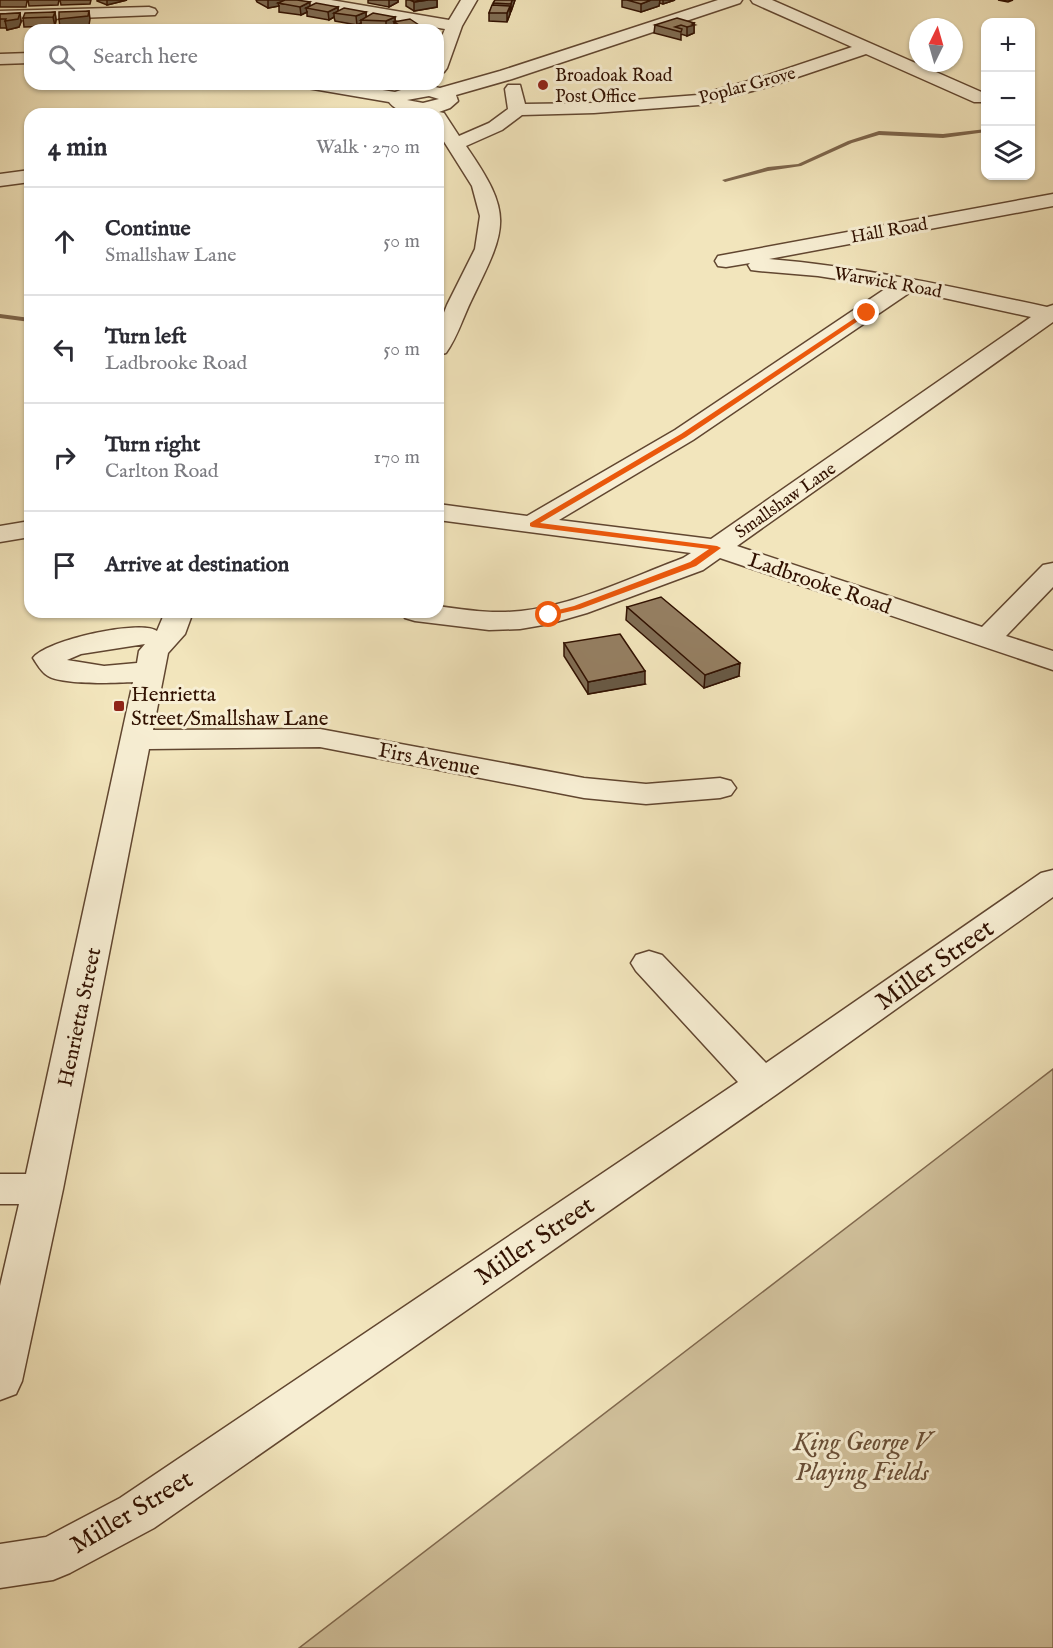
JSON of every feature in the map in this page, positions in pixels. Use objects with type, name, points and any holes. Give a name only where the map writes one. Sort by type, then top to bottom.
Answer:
[{"type":"street","points":[[303,0],[442,24]]},
{"type":"street","points":[[444,55],[454,26],[469,0]]},
{"type":"street","points":[[378,108],[399,101],[407,93],[433,101],[481,82],[734,0]]},
{"type":"street","points":[[759,0],[980,98]]},
{"type":"street","points":[[0,16],[151,6],[148,24]]},
{"type":"street","points":[[444,24],[454,26]]},
{"type":"street","name":"Poplar Grove","points":[[516,110],[594,108],[699,99],[765,82],[867,48]]},
{"type":"street","points":[[0,59],[24,58]]},
{"type":"street","points":[[444,68],[481,82]]},
{"type":"street","points":[[454,144],[492,129],[516,110],[514,89],[506,75]]},
{"type":"street","points":[[343,90],[399,101]]},
{"type":"street","points":[[444,124],[454,144],[480,182],[491,207],[490,231],[476,272],[448,300],[449,334],[444,340]]},
{"type":"street","points":[[0,180],[24,178]]},
{"type":"street","name":"Hall Road","points":[[726,261],[1053,200]]},
{"type":"street","name":"Warwick Road","points":[[726,261],[818,270],[908,284],[1052,313]]},
{"type":"street","points":[[532,524],[684,435],[908,284]]},
{"type":"street","name":"Smallshaw Lane","points":[[444,616],[489,621],[520,620],[549,615],[577,607],[693,564],[1052,313]]},
{"type":"street","name":"Ladbrooke Road","points":[[444,513],[717,548],[1053,661]]},
{"type":"street","points":[[0,534],[24,530]]},
{"type":"street","points":[[987,639],[1053,571]]},
{"type":"street","name":"Henrietta Street","points":[[0,1381],[43,1189],[136,740],[165,631]]},
{"type":"street","name":"Firs Avenue","points":[[136,740],[320,738],[584,789],[646,794],[720,788]]},
{"type":"street","name":"Miller Street","points":[[0,1566],[53,1558],[137,1513],[763,1084],[1053,881]]},
{"type":"street","points":[[649,963],[763,1084]]},
{"type":"street","points":[[0,1189],[43,1189]]},
{"type":"green space","name":"King George V Playing Fields","points":[[1053,1069],[1053,1648],[299,1648]]},
{"type":"building","points":[[285,0],[310,2],[300,7],[278,3]]},
{"type":"building","points":[[495,0],[512,0],[511,4],[493,3]]},
{"type":"building","points":[[627,0],[651,0],[641,4]]},
{"type":"building","points":[[316,3],[338,7],[328,12],[306,8]]},
{"type":"building","points":[[492,5],[510,6],[507,13],[489,13]]},
{"type":"building","points":[[344,8],[366,12],[356,16],[334,13]]},
{"type":"building","points":[[89,11],[88,16],[59,19],[59,12]]},
{"type":"building","points":[[55,12],[53,17],[23,18],[25,13]]},
{"type":"building","points":[[20,13],[18,19],[5,21],[6,19],[0,19],[0,14]]},
{"type":"building","points":[[373,13],[395,17],[386,21],[361,20]]},
{"type":"building","points":[[677,18],[695,25],[675,27],[682,29],[681,32],[655,25]]},
{"type":"building","points":[[410,19],[418,24],[397,24],[394,22]]},
{"type":"building","points":[[661,597],[740,663],[705,675],[627,607]]},
{"type":"building","points":[[620,634],[645,671],[588,682],[564,643]]},
{"type":"waterway","points":[[725,180],[768,169],[799,165],[850,142],[879,133],[943,136],[981,131]]},
{"type":"waterway","points":[[0,316],[24,319]]},
{"type":"place","name":"Broadoak Road Post Office","points":[[543,85]]},
{"type":"place","name":"Henrietta Street/Smallshaw Lane","points":[[119,706]]},
{"type":"route","points":[[549,615],[577,607],[693,564],[717,548],[532,524],[684,435],[867,313]]}]
